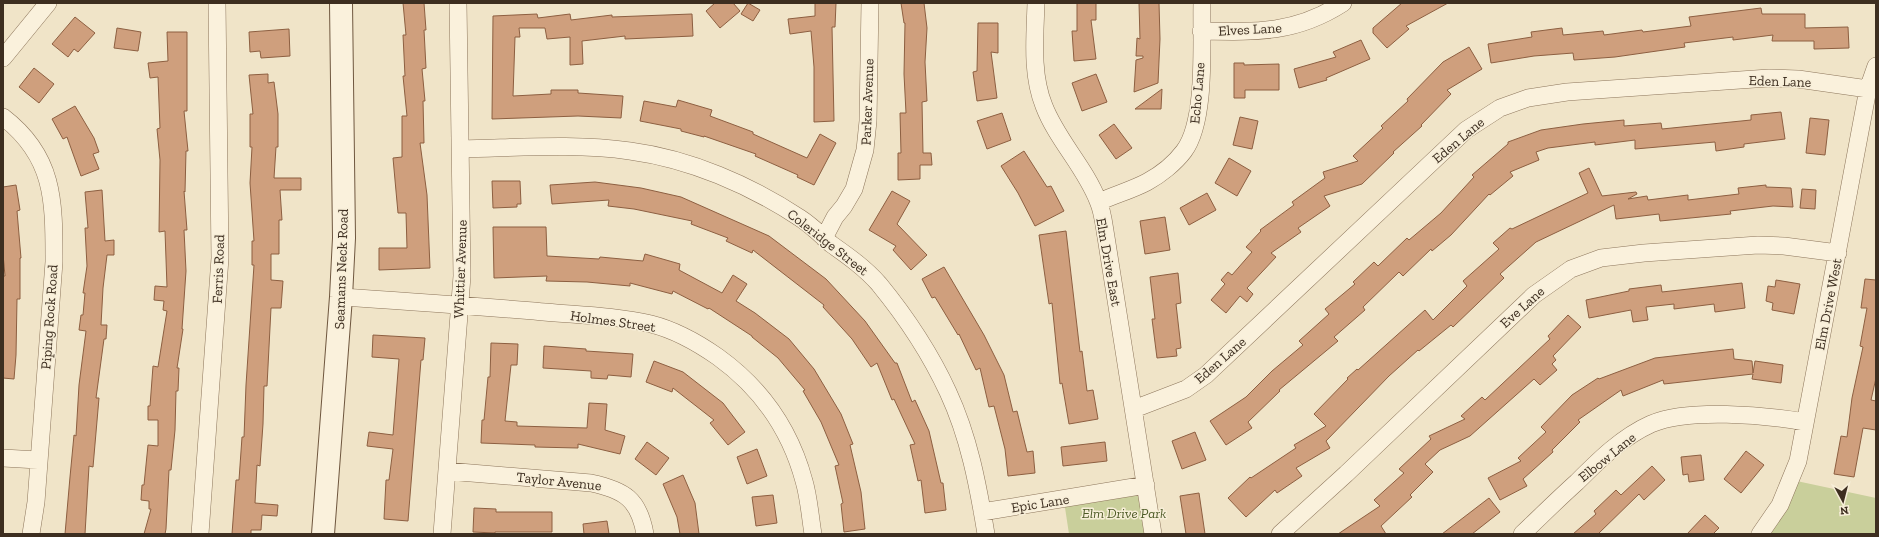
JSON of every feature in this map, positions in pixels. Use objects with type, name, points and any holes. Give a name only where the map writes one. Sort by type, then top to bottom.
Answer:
[{"type":"main road","name":"Seamans Neck Road","points":[[323,534],[344,238],[341,3]]},
{"type":"street","points":[[3,58],[48,3]]},
{"type":"street","name":"Ferris Road","points":[[200,534],[220,258],[217,3]]},
{"type":"street","name":"Whittier Avenue","points":[[442,534],[462,276],[458,3]]},
{"type":"street","name":"Parker Avenue","points":[[824,238],[835,217],[844,206],[854,189],[865,150],[868,121],[870,3]]},
{"type":"street","name":"Elm Drive East","points":[[1036,3],[1035,57],[1043,104],[1050,122],[1084,174],[1099,202],[1134,409],[1153,534]]},
{"type":"street","name":"Echo Lane","points":[[1099,202],[1147,182],[1169,166],[1185,150],[1198,120],[1202,3]]},
{"type":"street","name":"Elves Lane","points":[[1201,31],[1257,32],[1283,29],[1317,17],[1342,3]]},
{"type":"street","name":"Elm Drive West","points":[[1760,534],[1780,505],[1798,461],[1868,89],[1876,66]]},
{"type":"street","name":"Eden Lane","points":[[1134,409],[1186,389],[1206,375],[1466,130],[1500,108],[1528,98],[1567,92],[1769,78],[1798,79],[1868,89]]},
{"type":"street","name":"Piping Rock Road","points":[[3,117],[32,145],[44,165],[50,188],[54,231],[54,262],[36,502],[31,534]]},
{"type":"street","name":"Coleridge Street","points":[[461,149],[578,146],[631,151],[697,167],[753,190],[802,219],[863,268],[878,283],[905,318],[923,345],[948,392],[962,428],[976,475],[986,534]]},
{"type":"street","name":"Eve Lane","points":[[1280,534],[1346,474],[1534,295],[1546,285],[1571,269],[1601,258],[1644,253],[1758,245],[1784,246],[1838,253]]},
{"type":"street","name":"Holmes Street","points":[[341,297],[605,317],[651,324],[680,335],[702,346],[746,380],[779,421],[790,442],[804,481],[814,534]]},
{"type":"street","name":"Elbow Lane","points":[[1522,534],[1594,465],[1625,439],[1652,424],[1680,417],[1723,414],[1780,418],[1805,422]]},
{"type":"street","points":[[3,458],[38,460]]},
{"type":"street","name":"Taylor Avenue","points":[[447,471],[591,482],[610,487],[624,494],[638,508],[645,534]]},
{"type":"street","name":"Epic Lane","points":[[982,512],[1146,485]]},
{"type":"green space","points":[[1792,480],[1876,498],[1876,534],[1761,534]]},
{"type":"green space","name":"Elm Drive Park","points":[[1144,488],[1150,534],[1069,534],[1064,501]]},
{"type":"building","points":[[403,3],[424,3],[426,68],[422,69],[425,101],[423,101],[424,143],[420,143],[427,195],[430,268],[379,270],[379,248],[407,248],[406,213],[398,213],[393,158],[402,157],[402,116],[407,116],[403,76],[405,76],[403,35],[406,35]]},
{"type":"building","points":[[715,3],[733,3],[740,11],[720,28],[706,11]]},
{"type":"building","points":[[748,3],[760,10],[753,21],[741,14]]},
{"type":"building","points":[[815,3],[836,3],[835,27],[832,27],[834,121],[814,122],[814,67],[811,31],[790,34],[788,19],[815,16]]},
{"type":"building","points":[[901,3],[924,3],[927,28],[925,62],[927,101],[922,102],[923,153],[931,153],[932,165],[920,165],[920,179],[898,180],[898,153],[901,153],[900,113],[906,113],[904,74],[905,23]]},
{"type":"building","points":[[1077,3],[1096,3],[1096,20],[1091,20],[1096,59],[1074,61],[1072,31],[1077,31]]},
{"type":"building","points":[[1139,3],[1159,3],[1160,39],[1158,83],[1134,92],[1136,60],[1143,58],[1143,56],[1136,56],[1137,38],[1140,39]]},
{"type":"building","points":[[1402,3],[1448,3],[1406,26],[1409,29],[1387,48],[1373,33],[1373,28]]},
{"type":"building","points":[[1761,8],[1762,14],[1805,14],[1805,28],[1848,27],[1849,48],[1814,49],[1814,41],[1772,41],[1773,35],[1733,40],[1733,37],[1684,43],[1685,47],[1615,57],[1574,60],[1573,53],[1534,56],[1491,63],[1488,44],[1532,37],[1531,32],[1562,28],[1563,35],[1603,31],[1604,35],[1642,30],[1643,32],[1691,26],[1689,17]]},
{"type":"building","points":[[537,14],[538,18],[570,14],[571,20],[612,15],[612,17],[692,14],[693,36],[625,39],[625,36],[582,41],[583,64],[570,65],[570,37],[547,39],[545,28],[519,28],[520,37],[515,37],[513,96],[551,94],[551,90],[578,90],[578,93],[623,96],[621,118],[578,116],[492,119],[493,16]]},
{"type":"building","points":[[75,17],[95,33],[78,52],[74,49],[68,57],[52,44]]},
{"type":"building","points":[[978,23],[998,23],[998,53],[991,52],[997,98],[977,101],[973,72],[977,71]]},
{"type":"building","points":[[117,28],[141,32],[138,51],[114,48]]},
{"type":"building","points":[[289,29],[290,56],[261,58],[260,51],[250,52],[249,32]]},
{"type":"building","points":[[167,32],[187,32],[187,111],[184,111],[188,151],[186,151],[185,192],[184,191],[187,230],[184,230],[186,271],[183,329],[177,368],[179,368],[178,391],[176,391],[175,430],[171,470],[169,470],[166,529],[165,534],[144,534],[151,509],[149,509],[149,501],[141,500],[148,445],[158,446],[158,420],[148,420],[148,406],[150,406],[153,366],[158,367],[167,311],[163,310],[164,301],[154,300],[155,286],[167,287],[165,231],[159,232],[160,160],[157,129],[160,128],[158,77],[150,78],[148,63],[168,61]]},
{"type":"building","points":[[1361,40],[1370,59],[1326,78],[1327,80],[1299,88],[1294,69],[1336,57],[1333,52]]},
{"type":"building","points":[[1469,47],[1482,69],[1447,90],[1451,94],[1421,125],[1422,126],[1393,152],[1394,153],[1362,184],[1324,196],[1330,206],[1298,228],[1301,232],[1271,253],[1276,257],[1247,288],[1253,294],[1247,302],[1240,296],[1226,313],[1211,300],[1225,284],[1221,280],[1228,272],[1232,275],[1252,252],[1246,247],[1261,231],[1260,230],[1294,205],[1292,202],[1325,178],[1323,172],[1358,161],[1353,156],[1383,128],[1381,126],[1408,101],[1407,99],[1443,62]]},
{"type":"building","points":[[1234,63],[1244,63],[1244,65],[1279,64],[1279,90],[1245,90],[1245,98],[1234,98]]},
{"type":"building","points":[[34,68],[54,84],[39,103],[19,87]]},
{"type":"building","points":[[268,74],[268,83],[274,82],[278,114],[278,147],[276,147],[274,178],[301,178],[301,190],[280,190],[282,220],[279,220],[279,254],[271,254],[271,280],[283,281],[281,308],[271,308],[267,386],[264,386],[260,466],[257,465],[255,503],[278,505],[277,516],[262,515],[261,530],[251,530],[251,534],[232,534],[236,480],[239,480],[242,437],[244,437],[254,265],[252,265],[252,241],[254,241],[250,183],[252,147],[250,147],[250,114],[253,114],[249,75]]},
{"type":"building","points":[[1096,74],[1107,102],[1082,111],[1072,83]]},
{"type":"building","points":[[1162,89],[1161,109],[1135,109]]},
{"type":"building","points":[[678,100],[712,110],[710,116],[753,132],[753,134],[807,158],[820,134],[836,143],[814,185],[797,177],[798,175],[755,156],[756,154],[704,136],[681,131],[681,129],[640,121],[644,101],[676,107]]},
{"type":"building","points":[[75,106],[94,138],[99,152],[93,154],[99,169],[81,176],[67,137],[63,139],[52,119]]},
{"type":"building","points":[[1781,112],[1785,139],[1744,144],[1744,147],[1716,151],[1715,142],[1635,149],[1635,140],[1595,145],[1595,142],[1548,148],[1536,152],[1539,160],[1510,172],[1513,176],[1490,195],[1489,194],[1451,235],[1432,251],[1431,249],[1403,276],[1399,272],[1363,307],[1365,310],[1334,337],[1338,341],[1279,390],[1280,391],[1248,422],[1252,428],[1226,445],[1210,421],[1246,397],[1272,371],[1303,345],[1299,341],[1329,314],[1325,309],[1355,284],[1353,282],[1374,262],[1378,266],[1407,238],[1409,240],[1441,213],[1474,177],[1472,175],[1508,144],[1508,142],[1541,130],[1583,124],[1624,120],[1624,126],[1661,123],[1662,129],[1751,120],[1751,115]]},
{"type":"building","points":[[1002,113],[1011,140],[987,149],[977,121]]},
{"type":"building","points":[[1240,117],[1258,121],[1252,149],[1233,145]]},
{"type":"building","points":[[1810,118],[1829,120],[1825,155],[1806,153]]},
{"type":"building","points":[[1114,124],[1132,148],[1116,159],[1099,135]]},
{"type":"building","points":[[1024,151],[1047,187],[1051,186],[1064,211],[1035,226],[1018,193],[1001,166]]},
{"type":"building","points":[[1229,158],[1251,171],[1237,196],[1215,183]]},
{"type":"building","points":[[1589,168],[1602,196],[1636,192],[1637,194],[1628,199],[1647,196],[1648,200],[1688,195],[1688,200],[1739,194],[1738,188],[1766,185],[1766,187],[1791,188],[1793,207],[1773,206],[1730,211],[1731,214],[1660,221],[1659,214],[1616,219],[1614,205],[1536,242],[1500,274],[1504,278],[1453,327],[1451,325],[1419,351],[1418,350],[1389,376],[1326,441],[1330,448],[1296,468],[1302,476],[1277,493],[1275,490],[1246,517],[1228,498],[1250,477],[1251,478],[1296,448],[1294,445],[1326,426],[1314,414],[1348,379],[1347,378],[1425,310],[1433,320],[1467,286],[1463,281],[1499,249],[1493,243],[1510,228],[1512,229],[1588,193],[1579,173]]},
{"type":"building","points":[[492,181],[520,181],[521,204],[517,204],[517,207],[493,208]]},
{"type":"building","points":[[595,182],[641,188],[681,197],[769,236],[826,279],[865,321],[895,363],[897,363],[912,402],[915,400],[929,431],[941,483],[943,483],[946,510],[925,513],[921,480],[918,481],[910,445],[915,444],[894,399],[892,400],[877,363],[871,367],[852,339],[823,307],[824,305],[753,250],[752,253],[726,241],[728,238],[691,224],[692,221],[634,209],[608,206],[609,200],[552,204],[550,185]]},
{"type":"building","points":[[16,185],[20,210],[17,211],[21,258],[20,299],[17,299],[14,379],[3,378],[3,276],[5,276],[3,254],[3,187]]},
{"type":"building","points":[[1802,189],[1816,190],[1815,209],[1800,208]]},
{"type":"building","points":[[102,190],[105,241],[114,240],[114,255],[107,255],[103,288],[101,325],[107,325],[96,398],[99,398],[93,467],[89,466],[85,534],[65,534],[74,435],[76,436],[79,385],[86,331],[79,330],[81,315],[83,315],[85,293],[83,293],[87,266],[85,228],[88,228],[85,192]]},
{"type":"building","points":[[892,191],[910,201],[897,224],[927,255],[911,270],[893,250],[896,246],[869,230]]},
{"type":"building","points":[[1207,193],[1216,210],[1189,225],[1180,208]]},
{"type":"building","points":[[1165,217],[1170,250],[1145,254],[1140,221]]},
{"type":"building","points":[[493,227],[546,227],[547,256],[599,259],[600,257],[643,261],[645,254],[680,264],[679,270],[722,293],[733,275],[747,284],[736,301],[755,313],[789,339],[814,369],[841,414],[853,444],[850,445],[861,492],[865,529],[844,532],[841,504],[843,503],[835,466],[839,465],[821,422],[803,391],[805,390],[778,358],[752,336],[709,308],[708,309],[673,291],[672,294],[630,283],[630,286],[587,282],[546,281],[547,276],[494,278]]},
{"type":"building","points":[[1066,231],[1080,352],[1082,351],[1087,391],[1093,390],[1098,419],[1069,424],[1062,383],[1060,384],[1052,303],[1049,304],[1039,235]]},
{"type":"building","points":[[944,267],[984,335],[1004,375],[1013,412],[1017,411],[1027,452],[1033,451],[1035,473],[1008,476],[1005,449],[994,406],[989,407],[980,368],[976,370],[959,334],[958,335],[935,297],[932,298],[922,279]]},
{"type":"building","points":[[1178,273],[1181,303],[1176,304],[1181,348],[1176,349],[1177,356],[1157,358],[1152,319],[1155,319],[1150,277]]},
{"type":"building","points":[[1865,279],[1876,280],[1876,378],[1871,400],[1876,401],[1876,430],[1863,428],[1854,477],[1834,474],[1841,436],[1847,437],[1852,398],[1863,347],[1860,346],[1867,308],[1861,308]]},
{"type":"building","points":[[1776,280],[1800,284],[1794,314],[1772,310],[1773,303],[1766,301],[1768,286],[1775,287]]},
{"type":"building","points":[[1742,283],[1745,308],[1715,312],[1714,304],[1674,309],[1674,304],[1646,307],[1648,320],[1633,322],[1631,310],[1589,318],[1586,300],[1629,291],[1629,289],[1661,285],[1662,292]]},
{"type":"building","points":[[1568,315],[1581,327],[1553,356],[1556,360],[1552,364],[1557,370],[1540,385],[1534,379],[1470,436],[1440,450],[1425,464],[1433,472],[1410,495],[1412,497],[1381,526],[1386,534],[1338,534],[1380,506],[1374,500],[1404,473],[1399,469],[1431,439],[1429,436],[1465,419],[1461,416],[1482,397],[1485,400],[1550,339],[1548,336]]},
{"type":"building","points":[[373,335],[425,338],[423,360],[421,360],[408,521],[384,519],[386,480],[389,480],[393,449],[367,446],[369,432],[393,435],[399,359],[372,357]]},
{"type":"building","points":[[491,343],[518,344],[517,365],[511,365],[505,421],[517,422],[517,426],[587,428],[589,403],[607,404],[605,430],[625,436],[620,454],[578,444],[578,448],[535,447],[535,445],[481,443],[482,420],[484,420],[488,377],[490,377]]},
{"type":"building","points":[[544,346],[586,349],[586,351],[633,354],[631,377],[608,375],[607,379],[591,378],[591,371],[543,368]]},
{"type":"building","points":[[1733,349],[1734,359],[1752,361],[1753,373],[1755,361],[1783,365],[1781,383],[1752,379],[1753,374],[1664,384],[1663,380],[1623,396],[1621,390],[1578,420],[1580,422],[1552,450],[1553,452],[1523,479],[1527,486],[1500,500],[1488,478],[1521,461],[1518,458],[1546,432],[1541,427],[1572,395],[1598,378],[1599,379],[1655,358]]},
{"type":"building","points":[[654,361],[683,372],[723,403],[745,432],[728,445],[710,423],[714,420],[673,388],[672,392],[646,382]]},
{"type":"building","points":[[1195,432],[1206,460],[1182,469],[1172,441]]},
{"type":"building","points":[[647,442],[669,458],[656,475],[635,459]]},
{"type":"building","points":[[1105,442],[1107,461],[1063,466],[1061,447]]},
{"type":"building","points":[[757,449],[767,476],[747,484],[737,457]]},
{"type":"building","points":[[1746,451],[1764,465],[1741,493],[1724,479]]},
{"type":"building","points":[[1701,455],[1704,480],[1689,482],[1688,474],[1683,475],[1681,457]]},
{"type":"building","points":[[1652,466],[1665,480],[1644,500],[1639,494],[1598,534],[1573,534],[1596,514],[1594,511],[1616,490],[1621,495]]},
{"type":"building","points":[[683,475],[695,503],[699,534],[680,534],[677,517],[663,484]]},
{"type":"building","points":[[1199,493],[1205,534],[1186,534],[1180,496]]},
{"type":"building","points":[[773,495],[777,523],[756,526],[752,497]]},
{"type":"building","points":[[1489,498],[1500,512],[1472,534],[1442,534]]},
{"type":"building","points":[[474,508],[496,509],[496,512],[552,512],[552,532],[473,532]]},
{"type":"building","points":[[1705,515],[1719,528],[1713,534],[1687,534]]},
{"type":"building","points":[[607,521],[609,534],[584,534],[583,524]]}]
